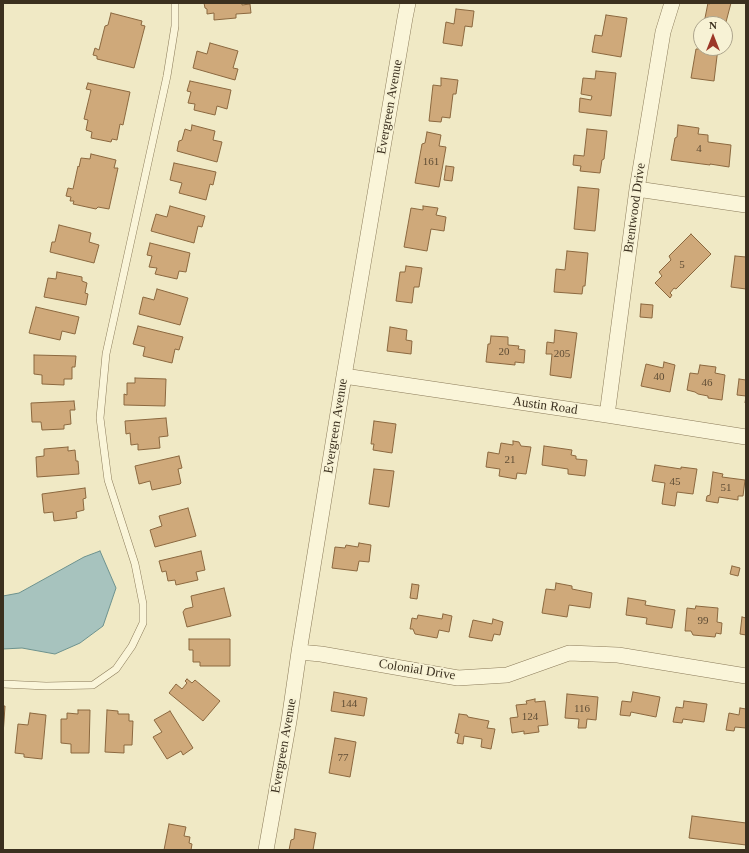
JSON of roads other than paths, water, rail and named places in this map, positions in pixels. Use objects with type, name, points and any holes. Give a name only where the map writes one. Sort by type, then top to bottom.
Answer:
[{"type":"street","name":"Evergreen Avenue","points":[[266,850],[289,721],[344,376],[408,3]]},
{"type":"street","name":"Brentwood Drive","points":[[607,415],[637,189],[663,32],[672,3]]},
{"type":"street","points":[[637,189],[746,205]]},
{"type":"street","name":"Austin Road","points":[[344,376],[607,415],[746,438]]},
{"type":"street","name":"Colonial Drive","points":[[299,652],[321,654],[458,678],[507,675],[569,653],[618,655],[746,676]]},
{"type":"lane","points":[[3,684],[46,686],[93,685],[116,669],[132,646],[143,623],[143,604],[135,564],[108,480],[100,418],[106,354],[167,76],[175,26],[175,3]]},
{"type":"water","points":[[100,551],[116,588],[103,626],[80,643],[55,654],[22,648],[3,649],[3,596],[19,593],[84,557]]}]
